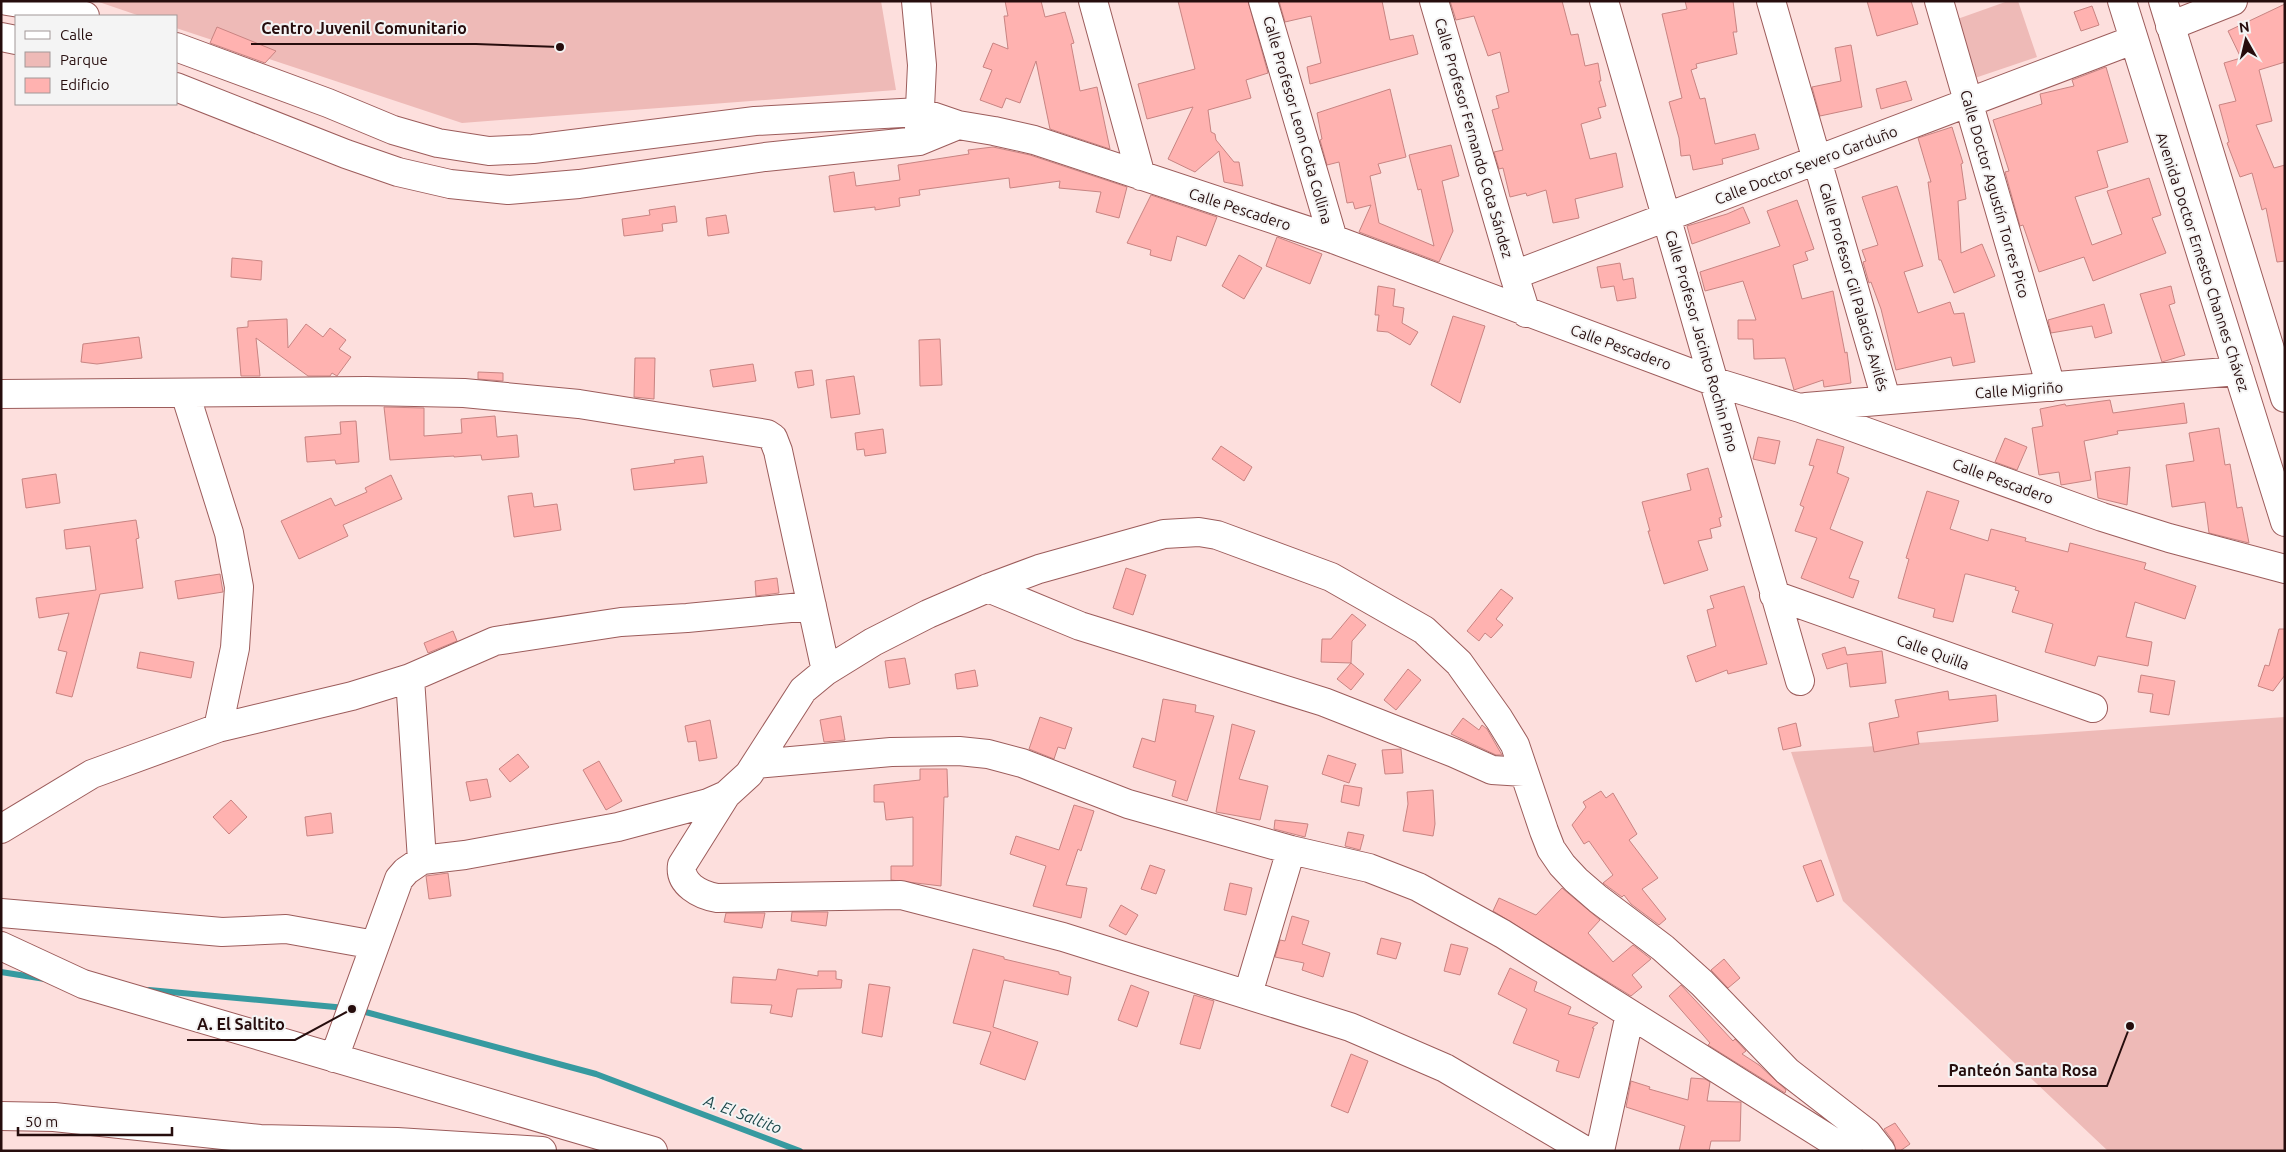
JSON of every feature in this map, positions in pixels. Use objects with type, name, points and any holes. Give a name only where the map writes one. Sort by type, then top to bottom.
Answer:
[{"type":"street","points":[[7,1],[81,15]]},
{"type":"street","points":[[1092,1],[1141,176]]},
{"type":"street","name":"Calle Profesor Leon Cota Collina","points":[[1263,1],[1333,239]]},
{"type":"street","name":"Calle Profesor Fernando Cota Sández","points":[[1434,1],[1514,275]]},
{"type":"street","name":"Calle Profesor Jacinto Rochin Pino","points":[[1604,1],[1800,681]]},
{"type":"street","name":"Calle Profesor Gil Palacios Avilés","points":[[1771,1],[1886,399]]},
{"type":"street","name":"Calle Doctor Agustín Torres Pico","points":[[1939,1],[2051,388]]},
{"type":"street","name":"Avenida Doctor Ernesto Channes Chávez","points":[[2122,1],[2285,522]]},
{"type":"street","points":[[2233,1],[2166,13],[2280,367],[2285,398]]},
{"type":"street","points":[[917,2],[922,65],[919,141]]},
{"type":"street","points":[[1,37],[15,40]]},
{"type":"street","name":"Calle Doctor Severo Garduño","points":[[1514,275],[1969,104],[2133,40]]},
{"type":"street","points":[[178,48],[393,130],[438,144],[489,151],[568,145],[755,121],[920,112]]},
{"type":"street","points":[[252,116],[270,82]]},
{"type":"street","points":[[178,88],[346,154],[398,172],[450,184],[508,190],[579,184],[765,157],[919,141],[958,125]]},
{"type":"street","name":"Calle Pescadero","points":[[920,112],[958,125],[1034,140],[1333,239],[1526,313],[1715,382],[1800,408],[2102,518],[2285,569]]},
{"type":"street","points":[[1514,275],[1526,313]]},
{"type":"street","name":"Calle Migriño","points":[[1800,408],[1886,399],[2051,388],[2238,371]]},
{"type":"street","points":[[1,394],[366,390],[464,393],[579,404],[768,434],[773,438],[778,452],[826,671]]},
{"type":"street","points":[[185,393],[229,533],[239,586],[234,648],[218,728]]},
{"type":"street","points":[[334,1058],[399,879],[406,871],[422,860],[465,856],[618,827],[708,803],[726,795],[740,783],[756,764],[803,690],[826,671],[873,642],[928,614],[988,588],[1039,569],[1164,534],[1199,532],[1217,535],[1331,577],[1424,630],[1459,663],[1499,719],[1515,746],[1536,811],[1551,849],[1576,880],[1664,948],[1702,983],[1787,1071],[1867,1134],[1881,1151]]},
{"type":"street","points":[[988,588],[1080,626],[1324,702],[1454,753],[1492,770],[1524,772]]},
{"type":"street","name":"Calle Quilla","points":[[1774,595],[2093,708]]},
{"type":"street","points":[[1,829],[92,774],[218,728],[352,696],[410,678],[495,641],[621,622],[688,618],[812,606]]},
{"type":"street","points":[[410,678],[422,860]]},
{"type":"street","points":[[756,764],[891,752],[959,751],[988,754],[1022,763],[1128,804],[1291,850],[1369,868],[1418,887],[1503,934],[1848,1151]]},
{"type":"street","points":[[726,795],[682,865],[682,877],[687,884],[706,896],[716,898],[880,894],[914,897],[1063,936],[1350,1027],[1445,1068],[1586,1151]]},
{"type":"street","points":[[1248,994],[1291,850]]},
{"type":"street","points":[[1,913],[222,932],[286,929],[375,945]]},
{"type":"street","points":[[1,946],[83,984],[653,1151]]},
{"type":"street","points":[[1600,1151],[1630,1014]]},
{"type":"street","points":[[1,1116],[54,1117],[260,1139],[398,1142],[542,1151]]},
{"type":"street","points":[[1,1122],[54,1117]]},
{"type":"street","points":[[260,1139],[289,1151]]},
{"type":"green space","points":[[96,1],[881,1],[896,90],[462,123],[178,29],[178,15],[137,15]]},
{"type":"green space","points":[[2008,1],[2018,1],[2037,57],[1969,80],[1949,22]]},
{"type":"green space","points":[[2285,717],[2285,1151],[2108,1151],[1843,901],[1791,752]]},
{"type":"building","points":[[1005,1],[1041,1],[1045,17],[1065,12],[1074,43],[1071,44],[1080,91],[1097,87],[1110,149],[1050,129],[1036,61],[1020,103],[1006,98],[1002,108],[980,100],[992,70],[983,67],[993,43],[1008,49],[1004,16],[1008,16]]},
{"type":"building","points":[[1178,1],[1248,1],[1268,73],[1246,80],[1251,98],[1208,110],[1211,132],[1215,134],[1216,140],[1234,162],[1239,162],[1243,186],[1224,182],[1219,151],[1195,172],[1168,159],[1193,107],[1147,119],[1138,84],[1195,69]]},
{"type":"building","points":[[1279,1],[1382,1],[1390,40],[1413,35],[1418,54],[1310,84],[1307,67],[1321,63],[1311,16],[1285,22]]},
{"type":"building","points":[[1450,1],[1562,1],[1571,35],[1578,34],[1585,66],[1598,63],[1601,81],[1599,81],[1606,106],[1598,108],[1601,118],[1581,124],[1590,159],[1616,153],[1623,187],[1575,199],[1579,218],[1553,223],[1546,190],[1527,196],[1526,193],[1510,197],[1503,168],[1499,169],[1494,152],[1503,150],[1492,110],[1499,108],[1496,96],[1509,92],[1500,52],[1488,56],[1474,16],[1456,20]]},
{"type":"building","points":[[1685,1],[1733,1],[1737,32],[1733,32],[1737,54],[1696,64],[1697,68],[1691,70],[1700,99],[1705,98],[1715,144],[1755,134],[1759,149],[1722,159],[1723,164],[1693,170],[1690,155],[1681,156],[1679,138],[1669,102],[1682,98],[1662,14],[1687,9]]},
{"type":"building","points":[[1867,1],[1911,1],[1918,24],[1877,36]]},
{"type":"building","points":[[2285,4],[2285,62],[2259,70],[2272,121],[2256,125],[2274,168],[2285,165],[2285,261],[2277,262],[2266,208],[2262,210],[2252,173],[2240,177],[2227,143],[2229,142],[2219,105],[2236,101],[2224,63],[2241,58],[2228,31]]},
{"type":"building","points":[[2092,6],[2099,25],[2081,31],[2074,12]]},
{"type":"building","points":[[217,27],[276,51],[265,63],[210,43]]},
{"type":"building","points":[[1851,45],[1862,107],[1820,116],[1812,87],[1841,81],[1835,48]]},
{"type":"building","points":[[2106,67],[2128,142],[2097,151],[2108,187],[2075,197],[2092,245],[2122,234],[2107,191],[2149,178],[2161,215],[2152,218],[2166,253],[2093,281],[2084,257],[2039,272],[2023,225],[2020,226],[2005,172],[2009,171],[1993,120],[2042,104],[2040,94],[2074,86],[2072,80]]},
{"type":"building","points":[[1906,81],[1912,100],[1881,109],[1876,89]]},
{"type":"building","points":[[1390,89],[1406,157],[1378,164],[1381,173],[1370,176],[1379,223],[1434,246],[1421,189],[1418,190],[1409,155],[1451,145],[1459,176],[1442,181],[1453,231],[1439,262],[1359,232],[1371,205],[1355,209],[1353,202],[1347,203],[1339,162],[1327,165],[1320,140],[1322,139],[1317,113]]},
{"type":"building","points":[[1952,127],[1963,163],[1961,164],[1966,199],[1958,201],[1961,253],[1982,244],[1995,276],[1954,293],[1941,260],[1939,260],[1928,182],[1931,182],[1918,138]]},
{"type":"building","points":[[993,147],[1030,155],[1127,187],[1119,218],[1096,212],[1101,192],[1059,188],[1060,181],[1010,188],[1009,178],[919,190],[920,195],[899,198],[900,206],[875,210],[875,207],[834,212],[829,176],[854,172],[856,186],[900,180],[898,165],[969,154],[968,150]]},
{"type":"building","points":[[1897,186],[1923,266],[1904,272],[1918,313],[1950,302],[1954,314],[1964,313],[1975,362],[1953,366],[1951,357],[1896,370],[1881,309],[1871,282],[1869,283],[1863,262],[1866,261],[1862,250],[1878,245],[1862,197]]},
{"type":"building","points":[[1151,195],[1217,217],[1206,246],[1177,236],[1171,261],[1150,255],[1151,250],[1127,243]]},
{"type":"building","points":[[1797,200],[1814,249],[1805,252],[1808,260],[1793,265],[1802,299],[1833,291],[1845,353],[1847,352],[1851,383],[1824,387],[1823,380],[1794,390],[1785,358],[1754,359],[1753,339],[1738,339],[1738,320],[1756,320],[1743,281],[1705,291],[1700,272],[1780,246],[1767,211]]},
{"type":"building","points":[[675,206],[677,222],[662,224],[663,231],[624,236],[622,219],[650,215],[649,210]]},
{"type":"building","points":[[1743,207],[1750,223],[1692,244],[1687,226]]},
{"type":"building","points":[[726,215],[729,233],[708,236],[706,218]]},
{"type":"building","points":[[1277,237],[1322,254],[1310,284],[1266,266]]},
{"type":"building","points":[[1239,255],[1262,268],[1244,299],[1222,286]]},
{"type":"building","points":[[232,258],[262,261],[261,280],[231,277]]},
{"type":"building","points":[[1620,263],[1623,280],[1633,278],[1636,298],[1617,301],[1614,286],[1601,288],[1597,267]]},
{"type":"building","points":[[1378,286],[1395,289],[1393,306],[1404,308],[1402,323],[1418,332],[1410,345],[1388,332],[1377,331],[1379,315],[1375,315]]},
{"type":"building","points":[[2171,286],[2175,303],[2169,305],[2185,355],[2162,362],[2140,294]]},
{"type":"building","points":[[2104,304],[2112,333],[2095,338],[2092,326],[2051,333],[2048,320]]},
{"type":"building","points":[[1453,316],[1485,326],[1460,403],[1431,385]]},
{"type":"building","points":[[287,319],[288,348],[306,324],[323,337],[330,328],[346,340],[339,349],[351,357],[337,376],[332,373],[330,376],[308,376],[256,338],[260,376],[241,376],[237,328],[248,327],[248,321]]},
{"type":"building","points":[[139,337],[142,358],[97,364],[81,362],[83,344]]},
{"type":"building","points":[[940,339],[942,385],[920,386],[919,340]]},
{"type":"building","points":[[635,358],[655,358],[654,399],[634,397]]},
{"type":"building","points":[[753,364],[756,381],[713,387],[710,370]]},
{"type":"building","points":[[812,370],[814,385],[798,388],[795,372]]},
{"type":"building","points":[[478,372],[503,373],[503,381],[478,379]]},
{"type":"building","points":[[854,376],[860,414],[831,418],[826,380]]},
{"type":"building","points":[[2110,400],[2113,413],[2184,403],[2187,423],[2117,431],[2118,434],[2084,441],[2091,480],[2061,485],[2059,472],[2039,475],[2032,428],[2043,426],[2040,409],[2065,404],[2066,406]]},
{"type":"building","points":[[384,407],[424,408],[424,436],[462,433],[461,419],[495,416],[497,437],[517,435],[519,457],[482,460],[481,455],[390,460]]},
{"type":"building","points":[[356,421],[359,462],[336,464],[335,460],[307,462],[305,437],[341,434],[340,422]]},
{"type":"building","points":[[2219,428],[2225,465],[2230,464],[2237,508],[2242,507],[2249,543],[2209,533],[2205,502],[2172,507],[2166,465],[2194,461],[2189,433]]},
{"type":"building","points":[[883,429],[886,453],[865,456],[864,449],[857,450],[855,433]]},
{"type":"building","points":[[1758,437],[1780,441],[1775,464],[1753,459]]},
{"type":"building","points":[[2005,438],[2027,447],[2017,470],[1995,462]]},
{"type":"building","points":[[1817,439],[1844,447],[1837,473],[1849,478],[1830,529],[1863,542],[1849,578],[1859,581],[1853,598],[1801,578],[1817,538],[1795,531],[1804,507],[1800,505],[1814,466],[1809,465]]},
{"type":"building","points":[[1221,446],[1252,467],[1244,481],[1212,459]]},
{"type":"building","points":[[703,456],[707,483],[634,490],[631,469],[675,463],[674,460]]},
{"type":"building","points":[[2130,467],[2127,505],[2098,498],[2095,472]]},
{"type":"building","points":[[1708,468],[1722,517],[1719,518],[1721,526],[1710,529],[1712,538],[1698,541],[1708,570],[1664,584],[1648,531],[1650,531],[1642,502],[1691,490],[1687,474]]},
{"type":"building","points":[[56,474],[60,503],[26,508],[22,479]]},
{"type":"building","points":[[391,475],[402,499],[343,525],[348,536],[299,559],[281,521],[331,498],[335,506],[367,492],[365,488]]},
{"type":"building","points":[[1927,491],[1959,501],[1950,529],[1988,541],[1991,529],[2026,538],[2025,541],[2068,552],[2070,543],[2146,563],[2144,569],[2196,586],[2185,619],[2135,602],[2126,637],[2152,642],[2148,666],[2098,656],[2095,666],[2045,652],[2053,624],[2012,612],[2019,591],[2015,590],[2016,587],[1965,574],[1953,622],[1933,617],[1935,609],[1898,598],[1909,559],[1906,558]]},
{"type":"building","points":[[532,493],[534,507],[557,504],[561,530],[514,537],[508,496]]},
{"type":"building","points":[[136,520],[139,538],[136,539],[143,588],[100,594],[72,697],[56,693],[67,652],[58,650],[69,613],[39,618],[36,598],[96,590],[90,546],[66,549],[64,530]]},
{"type":"building","points":[[1126,568],[1146,575],[1133,615],[1113,608]]},
{"type":"building","points":[[220,574],[223,592],[178,599],[175,581]]},
{"type":"building","points":[[777,578],[779,593],[756,596],[755,581]]},
{"type":"building","points":[[1744,586],[1767,664],[1728,674],[1727,670],[1696,682],[1687,656],[1716,646],[1707,610],[1714,608],[1710,596]]},
{"type":"building","points":[[1501,589],[1513,598],[1496,619],[1503,625],[1491,638],[1485,633],[1479,641],[1467,631]]},
{"type":"building","points":[[1352,614],[1366,625],[1352,641],[1351,663],[1321,662],[1322,639],[1331,639]]},
{"type":"building","points":[[2279,629],[2285,629],[2285,675],[2273,691],[2258,686],[2265,665],[2269,666]]},
{"type":"building","points":[[453,631],[457,641],[428,653],[424,643]]},
{"type":"building","points":[[1845,647],[1847,655],[1882,651],[1886,683],[1850,687],[1847,663],[1827,669],[1822,654]]},
{"type":"building","points":[[140,652],[194,662],[191,678],[137,668]]},
{"type":"building","points":[[905,658],[910,684],[889,688],[885,661]]},
{"type":"building","points":[[1351,663],[1364,674],[1351,690],[1337,679]]},
{"type":"building","points":[[1408,669],[1421,680],[1396,710],[1384,700]]},
{"type":"building","points":[[975,670],[978,686],[957,689],[955,674]]},
{"type":"building","points":[[2141,675],[2175,681],[2169,715],[2150,712],[2153,694],[2138,692]]},
{"type":"building","points":[[1948,691],[1949,700],[1996,695],[1998,721],[1917,732],[1919,744],[1874,752],[1869,723],[1899,717],[1895,700]]},
{"type":"building","points":[[1163,699],[1196,705],[1195,712],[1214,716],[1187,801],[1172,796],[1176,781],[1133,767],[1142,738],[1155,742]]},
{"type":"building","points":[[841,716],[845,740],[824,742],[820,720]]},
{"type":"building","points":[[1040,717],[1072,728],[1065,749],[1058,747],[1054,759],[1029,749]]},
{"type":"building","points":[[1463,718],[1479,730],[1482,725],[1487,729],[1502,755],[1496,755],[1451,734]]},
{"type":"building","points":[[710,720],[717,758],[699,761],[696,741],[688,742],[685,726]]},
{"type":"building","points":[[1796,723],[1801,746],[1783,750],[1778,728]]},
{"type":"building","points":[[1232,724],[1255,731],[1239,779],[1268,786],[1260,820],[1216,812]]},
{"type":"building","points":[[1401,749],[1403,773],[1385,774],[1382,750]]},
{"type":"building","points":[[518,754],[529,767],[510,782],[499,769]]},
{"type":"building","points":[[1328,755],[1356,764],[1349,783],[1322,774]]},
{"type":"building","points":[[599,761],[622,801],[606,810],[583,770]]},
{"type":"building","points":[[920,769],[947,769],[948,797],[944,797],[941,886],[891,880],[891,866],[913,866],[913,817],[886,820],[884,802],[874,802],[874,785],[920,780]]},
{"type":"building","points":[[487,779],[491,797],[470,801],[466,782]]},
{"type":"building","points":[[1344,785],[1362,788],[1359,806],[1341,802]]},
{"type":"building","points":[[1433,790],[1435,824],[1433,836],[1403,831],[1408,804],[1407,792]]},
{"type":"building","points":[[1601,791],[1606,798],[1613,793],[1637,834],[1629,840],[1658,878],[1642,889],[1666,919],[1659,925],[1631,904],[1624,895],[1622,897],[1603,883],[1613,875],[1589,841],[1584,844],[1572,825],[1586,807],[1583,802]]},
{"type":"building","points":[[231,800],[247,817],[229,834],[213,817]]},
{"type":"building","points":[[1074,805],[1094,811],[1081,851],[1078,849],[1066,885],[1087,888],[1081,918],[1033,906],[1046,866],[1010,854],[1016,836],[1059,850]]},
{"type":"building","points":[[331,813],[333,833],[307,836],[305,817]]},
{"type":"building","points":[[1275,820],[1308,824],[1305,837],[1274,829]]},
{"type":"building","points":[[1348,832],[1364,835],[1360,850],[1345,846]]},
{"type":"building","points":[[1821,860],[1834,895],[1817,902],[1803,866]]},
{"type":"building","points":[[1150,865],[1165,870],[1156,894],[1141,889]]},
{"type":"building","points":[[448,873],[451,896],[429,899],[426,876]]},
{"type":"building","points":[[1230,883],[1252,888],[1246,915],[1224,910]]},
{"type":"building","points":[[1562,888],[1600,920],[1588,933],[1613,962],[1633,945],[1651,959],[1632,975],[1642,987],[1631,996],[1493,911],[1499,898],[1536,915]]},
{"type":"building","points":[[1121,905],[1138,915],[1126,935],[1109,926]]},
{"type":"building","points":[[792,912],[828,912],[826,926],[791,921]]},
{"type":"building","points":[[726,913],[765,913],[762,928],[724,922]]},
{"type":"building","points":[[1292,916],[1309,921],[1302,944],[1330,953],[1323,977],[1302,970],[1304,963],[1275,957],[1280,940],[1285,941]]},
{"type":"building","points":[[1381,938],[1401,943],[1396,959],[1377,954]]},
{"type":"building","points":[[1451,944],[1468,948],[1460,975],[1444,971]]},
{"type":"building","points":[[973,949],[1004,957],[1004,959],[1059,972],[1059,974],[1071,977],[1068,995],[1004,980],[993,1027],[1038,1042],[1025,1080],[980,1064],[991,1032],[953,1023]]},
{"type":"building","points":[[1724,959],[1740,978],[1728,988],[1711,970]]},
{"type":"building","points":[[1510,968],[1537,982],[1534,991],[1571,1007],[1568,1014],[1598,1023],[1592,1028],[1594,1028],[1579,1078],[1556,1071],[1559,1061],[1513,1043],[1527,1009],[1498,994]]},
{"type":"building","points":[[778,969],[818,976],[818,971],[836,971],[836,979],[842,980],[841,988],[797,989],[792,1017],[770,1013],[772,1005],[731,1003],[733,977],[776,980]]},
{"type":"building","points":[[869,984],[890,987],[882,1037],[862,1033]]},
{"type":"building","points":[[1131,985],[1149,992],[1137,1027],[1118,1020]]},
{"type":"building","points":[[1681,985],[1733,1041],[1735,1039],[1746,1051],[1742,1054],[1759,1065],[1786,1090],[1785,1093],[1708,1045],[1710,1043],[1669,996]]},
{"type":"building","points":[[1194,995],[1214,1001],[1200,1049],[1180,1044]]},
{"type":"building","points":[[1351,1054],[1368,1061],[1348,1113],[1331,1106]]},
{"type":"building","points":[[1691,1078],[1705,1079],[1710,1082],[1707,1101],[1741,1102],[1740,1141],[1711,1141],[1709,1151],[1679,1151],[1685,1126],[1626,1107],[1631,1081],[1650,1087],[1649,1089],[1688,1100]]},
{"type":"building","points":[[1895,1123],[1910,1144],[1900,1151],[1896,1151],[1893,1141],[1884,1129]]},
{"type":"waterway","name":"A. El Saltito","points":[[1,972],[45,979]]},
{"type":"waterway","name":"A. El Saltito","points":[[149,990],[346,1008]]},
{"type":"waterway","name":"A. El Saltito","points":[[358,1010],[596,1074],[800,1151]]},
{"type":"place","name":"Centro Juvenil Comunitario","points":[[560,47]]},
{"type":"place","name":"A. El Saltito","points":[[352,1009]]},
{"type":"place","name":"Panteón Santa Rosa","points":[[2130,1026]]}]
